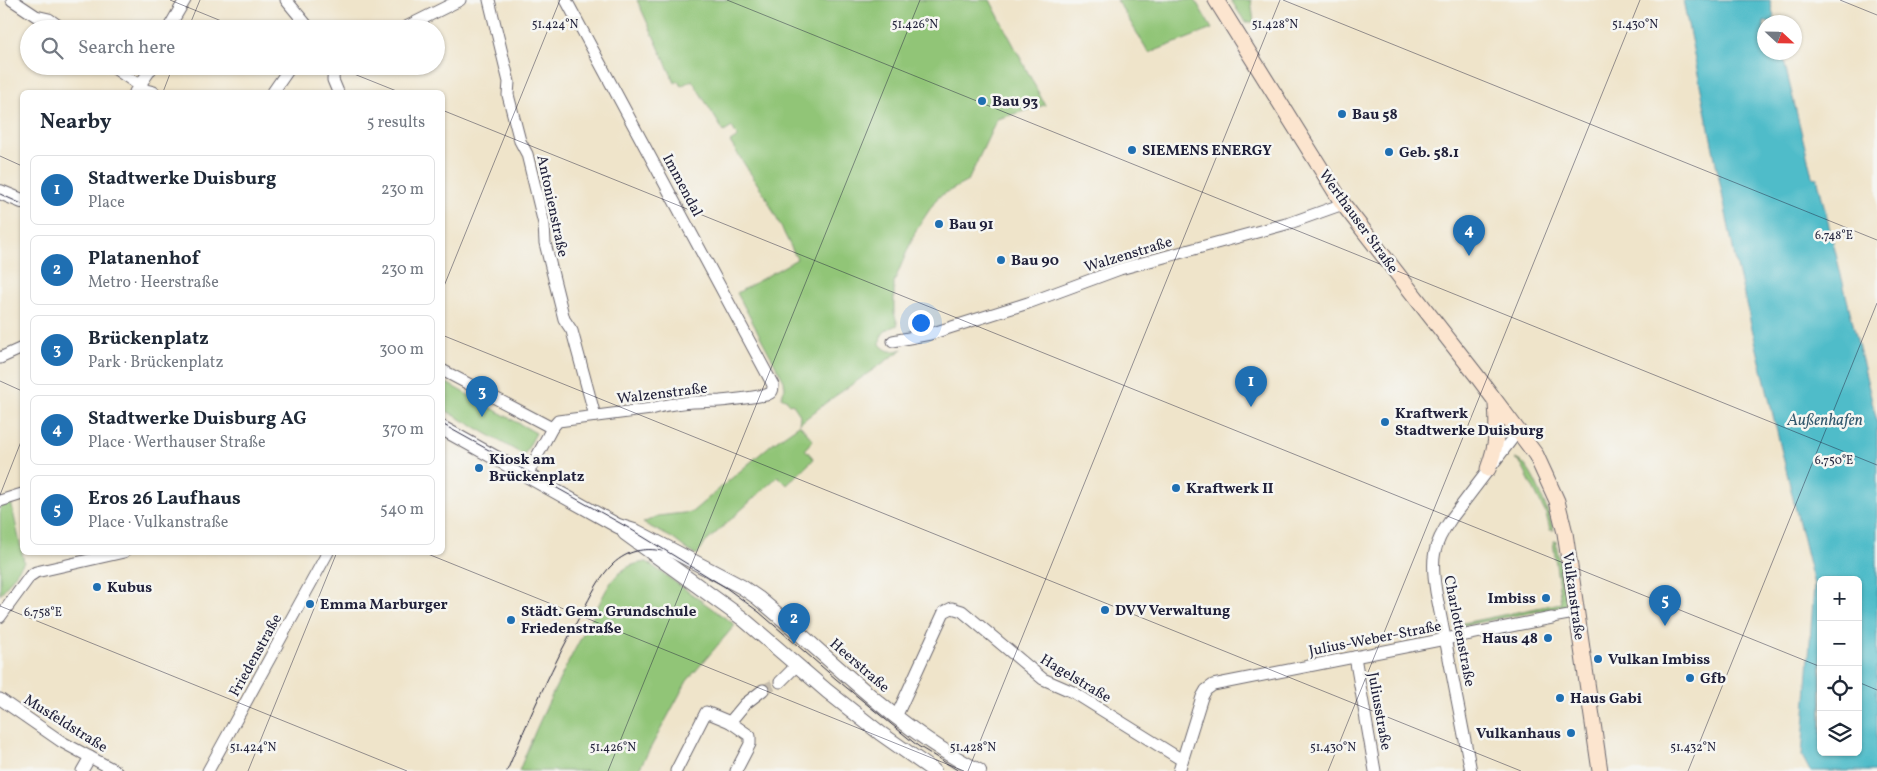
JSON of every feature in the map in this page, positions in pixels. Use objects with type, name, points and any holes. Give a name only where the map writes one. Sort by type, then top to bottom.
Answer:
[{"type":"main road","name":"Werthauser Straße","points":[[1216,0],[1343,204],[1518,431]]},
{"type":"main road","points":[[1488,469],[1496,447],[1498,426],[1496,404]]},
{"type":"main road","name":"Vulkanstraße","points":[[1518,431],[1536,455],[1557,501],[1565,533],[1600,771]]},
{"type":"street","points":[[12,0],[36,16],[49,20]]},
{"type":"street","points":[[173,20],[185,0]]},
{"type":"street","points":[[286,0],[303,20]]},
{"type":"street","points":[[420,20],[460,0]]},
{"type":"street","name":"Antonienstraße","points":[[489,0],[508,82],[508,95],[520,141],[527,154],[544,224],[545,243],[564,320],[572,331],[595,416]]},
{"type":"street","name":"Immendal","points":[[566,0],[773,385]]},
{"type":"street","points":[[122,75],[138,89],[147,75]]},
{"type":"street","points":[[274,90],[285,75]]},
{"type":"street","points":[[333,75],[333,80],[337,90]]},
{"type":"street","points":[[0,192],[20,200]]},
{"type":"street","name":"Walzenstraße","points":[[893,341],[930,334],[1028,303],[1120,269],[1290,223],[1343,204]]},
{"type":"street","points":[[0,358],[20,349]]},
{"type":"street","points":[[445,372],[552,428],[526,475]]},
{"type":"street","name":"Walzenstraße","points":[[552,428],[558,421],[710,400],[719,401],[766,395],[771,393],[773,385]]},
{"type":"street","name":"Heerstraße","points":[[445,430],[618,526],[637,532],[742,587],[758,598],[923,738],[979,771]]},
{"type":"street","name":"Charlottenstraße","points":[[1471,771],[1433,572],[1434,551],[1441,533],[1450,519],[1518,431]]},
{"type":"street","points":[[0,501],[20,495]]},
{"type":"street","name":"Heerstraße","points":[[618,526],[742,618],[880,733],[934,771]]},
{"type":"street","points":[[0,617],[30,576],[36,572],[111,555]]},
{"type":"street","name":"Friedenstraße","points":[[208,771],[326,555]]},
{"type":"street","name":"Hagelstraße","points":[[896,717],[944,612],[952,608],[962,611],[1043,679],[1073,692],[1181,766]]},
{"type":"street","points":[[1552,618],[1569,615]]},
{"type":"street","name":"Julius-Weber-Straße","points":[[1181,766],[1200,703],[1206,690],[1213,685],[1552,618]]},
{"type":"street","name":"Juliusstraße","points":[[1355,657],[1375,771]]},
{"type":"street","points":[[780,682],[797,665]]},
{"type":"street","points":[[730,722],[745,704],[763,690]]},
{"type":"street","name":"Musfeldstraße","points":[[0,699],[62,742],[116,771]]},
{"type":"street","points":[[676,771],[706,712],[730,722],[750,736],[751,739],[736,771]]},
{"type":"street","points":[[82,771],[90,757]]},
{"type":"green space","points":[[637,0],[990,0],[1045,105],[997,119],[968,181],[938,197],[916,230],[894,282],[894,313],[898,325],[885,331],[880,340],[880,344],[888,350],[903,349],[828,401],[799,424],[800,415],[792,403],[789,404],[787,400],[781,397],[785,388],[784,381],[737,293],[797,259],[766,197],[730,142],[738,137],[732,127],[724,132],[692,80],[681,86],[678,81],[675,83]]},
{"type":"green space","points":[[1117,0],[1195,0],[1212,29],[1149,53]]},
{"type":"green space","points":[[1231,0],[1251,0],[1254,22],[1245,22]]},
{"type":"green space","points":[[445,382],[536,433],[524,455],[445,410]]},
{"type":"green space","points":[[799,424],[813,440],[805,449],[814,459],[787,485],[778,476],[704,544],[697,555],[672,538],[643,523],[658,516],[692,512],[773,443]]},
{"type":"green space","points":[[1514,458],[1520,461],[1527,468],[1533,477],[1554,530],[1550,530],[1546,514],[1520,462]]},
{"type":"green space","points":[[11,502],[20,544],[20,555],[22,555],[24,562],[0,595],[0,506]]},
{"type":"green space","points":[[1553,541],[1556,541],[1566,606],[1454,627],[1454,625],[1561,603]]},
{"type":"green space","points":[[647,562],[735,625],[687,681],[638,771],[519,771],[554,690],[610,584],[625,569]]},
{"type":"water","name":"Außenhafen","points":[[1683,0],[1770,0],[1773,15],[1757,15],[1757,60],[1784,60],[1812,176],[1814,178],[1817,177],[1877,421],[1877,771],[1810,771],[1802,756],[1814,585],[1735,258]]},
{"type":"tunnel","points":[[763,690],[780,682]]},
{"type":"tram line","points":[[0,194],[20,203]]},
{"type":"tram line","points":[[445,426],[627,527],[725,587],[759,612],[836,679],[918,746],[959,771]]},
{"type":"tram line","points":[[507,771],[552,670],[592,593],[604,575],[613,564],[630,553],[642,550],[662,551]]},
{"type":"place","name":"Bau 93","points":[[982,101]]},
{"type":"place","name":"Bau 58","points":[[1342,114]]},
{"type":"place","name":"SIEMENS ENERGY","points":[[1132,150]]},
{"type":"place","name":"Geb. 58.1","points":[[1389,152]]},
{"type":"place","name":"Bau 91","points":[[939,224]]},
{"type":"place","name":"Stadtwerke Duisburg AG","points":[[1469,256]]},
{"type":"place","name":"Bau 90","points":[[1001,260]]},
{"type":"place","name":"Stadtwerke Duisburg","points":[[1251,407]]},
{"type":"place","name":"Brückenplatz","points":[[482,417]]},
{"type":"place","name":"Kraftwerk Stadtwerke Duisburg","points":[[1385,422]]},
{"type":"place","name":"Kiosk am Brückenplatz","points":[[479,468]]},
{"type":"place","name":"Kraftwerk II","points":[[1176,488]]},
{"type":"place","name":"Kubus","points":[[97,587]]},
{"type":"place","name":"Imbiss","points":[[1546,598]]},
{"type":"place","name":"Emma Marburger","points":[[310,604]]},
{"type":"place","name":"DVV Verwaltung","points":[[1105,610]]},
{"type":"place","name":"Städt. Gem. Grundschule Friedenstraße","points":[[511,620]]},
{"type":"place","name":"Eros 26 Laufhaus","points":[[1665,626]]},
{"type":"place","name":"Haus 48","points":[[1548,638]]},
{"type":"place","name":"Platanenhof","points":[[794,644]]},
{"type":"place","name":"Vulkan Imbiss","points":[[1598,659]]},
{"type":"place","name":"Gfb","points":[[1690,678]]},
{"type":"place","name":"Haus Gabi","points":[[1560,698]]},
{"type":"place","name":"Vulkanhaus","points":[[1571,733]]}]
